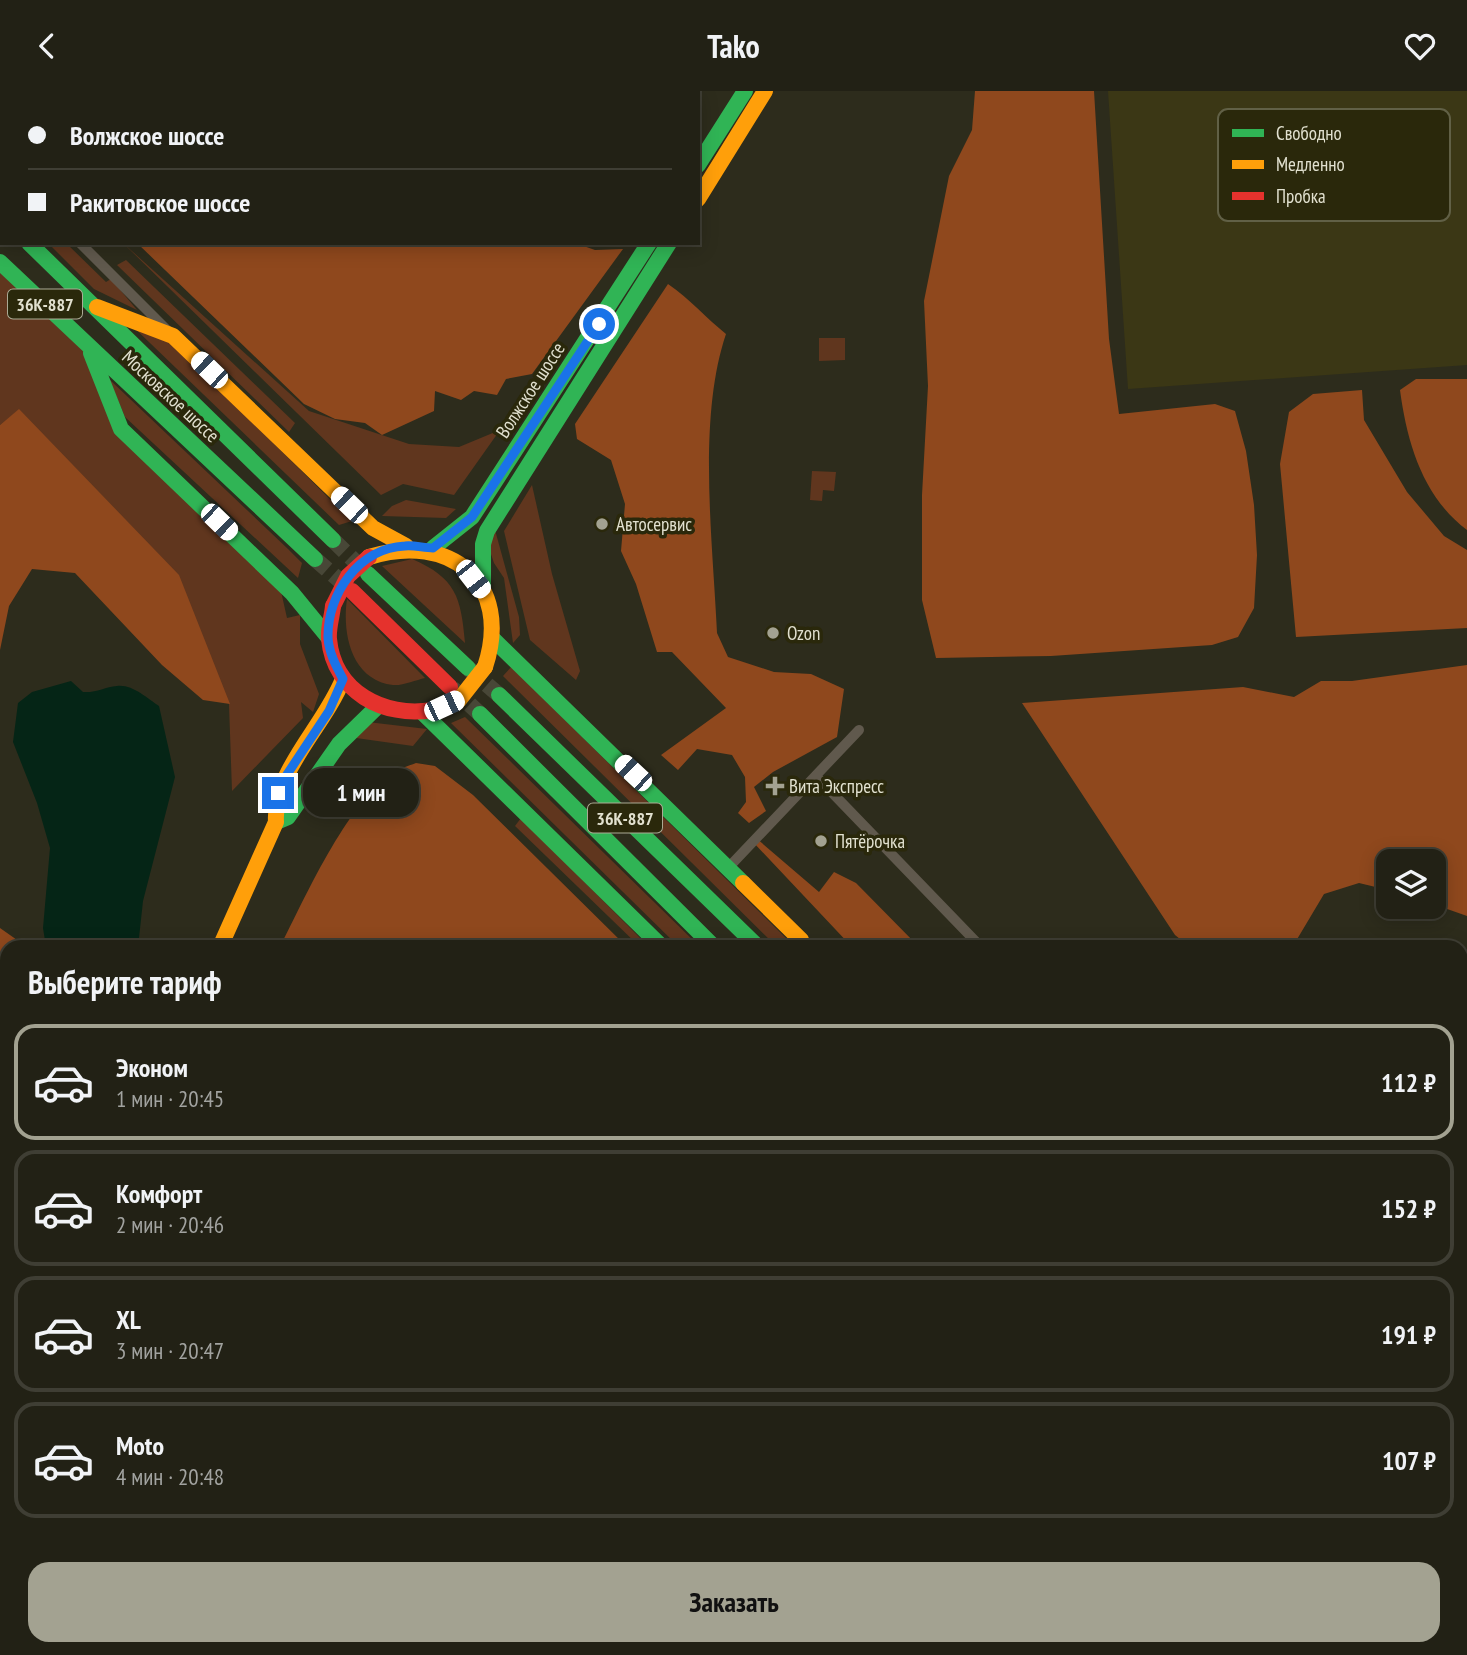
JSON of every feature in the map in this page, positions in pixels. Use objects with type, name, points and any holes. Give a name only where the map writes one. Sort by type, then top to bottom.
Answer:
[{"type":"main road","points":[[700,162],[745,91]]},
{"type":"main road","points":[[700,196],[765,91]]},
{"type":"main road","name":"Московское шоссе","points":[[31,245],[332,540]]},
{"type":"main road","name":"Волжское шоссе","points":[[433,548],[472,517],[648,245]]},
{"type":"main road","name":"Волжское шоссе","points":[[483,591],[483,544],[490,526],[668,245]]},
{"type":"main road","name":"Московское шоссе","points":[[0,262],[315,559]]},
{"type":"main road","points":[[92,305],[173,336],[373,528],[405,546]]},
{"type":"main road","points":[[89,347],[121,429],[292,593],[328,637]]},
{"type":"main road","points":[[405,546],[433,548],[463,566],[483,591],[493,623],[494,639],[485,667],[459,700],[444,706],[423,713],[377,707],[356,694],[343,679],[333,659],[328,637],[333,606],[348,576],[369,557],[405,546]]},
{"type":"main road","points":[[368,574],[468,668]]},
{"type":"main road","points":[[352,591],[450,687]]},
{"type":"main road","points":[[494,639],[798,940]]},
{"type":"main road","points":[[223,940],[276,822],[273,806],[284,779],[329,711],[343,679]]},
{"type":"main road","name":"36К-887","points":[[499,695],[751,940]]},
{"type":"main road","points":[[276,822],[288,817],[338,744],[377,707]]},
{"type":"main road","points":[[423,713],[655,940]]},
{"type":"main road","name":"36К-887","points":[[480,714],[707,940]]},
{"type":"street","points":[[82,245],[173,336]]},
{"type":"street","points":[[728,868],[859,730]]},
{"type":"street","points":[[816,776],[974,940]]},
{"type":"shaded area","points":[[975,91],[1094,91],[1109,339],[1119,414],[1215,404],[1235,411],[1246,451],[1254,505],[1257,555],[1254,608],[1238,637],[1212,645],[1051,656],[936,658],[922,600],[922,495],[928,386],[924,301],[949,176],[972,130]]},
{"type":"shaded area","points":[[1108,91],[1467,91],[1467,365],[1128,389]]},
{"type":"shaded area","points":[[50,245],[68,245],[106,282],[111,279],[137,310],[94,289]]},
{"type":"shaded area","points":[[125,245],[309,411],[409,444],[459,447],[500,430],[454,495],[403,484],[381,495]]},
{"type":"shaded area","points":[[139,245],[581,245],[595,250],[623,249],[532,374],[506,379],[497,395],[474,391],[461,400],[435,391],[434,411],[382,435],[365,423],[335,419],[304,404]]},
{"type":"shaded area","points":[[126,260],[295,423],[289,432],[117,265]]},
{"type":"shaded area","points":[[0,262],[89,347],[121,429],[278,578],[287,618],[300,615],[300,644],[319,694],[313,712],[301,702],[303,718],[232,791],[229,704],[19,410],[0,425]]},
{"type":"shaded area","points":[[668,284],[726,334],[717,368],[709,442],[710,521],[717,633],[728,657],[774,672],[811,674],[844,689],[837,737],[773,772],[754,787],[766,811],[749,823],[738,813],[746,802],[745,777],[732,755],[697,749],[678,770],[661,755],[726,708],[672,652],[657,652],[636,584],[621,551],[625,504],[611,460],[577,439],[575,424]]},
{"type":"shaded area","points":[[124,318],[161,332],[352,521],[339,525]]},
{"type":"shaded area","points":[[819,338],[845,338],[845,360],[819,361]]},
{"type":"shaded area","points":[[109,379],[302,563],[298,578],[125,417]]},
{"type":"shaded area","points":[[1416,379],[1467,379],[1467,530],[1439,502],[1428,485],[1413,449],[1400,390]]},
{"type":"shaded area","points":[[1362,390],[1364,420],[1407,492],[1444,536],[1467,550],[1467,628],[1296,637],[1280,464],[1289,412],[1313,394]]},
{"type":"shaded area","points":[[19,409],[179,575],[230,704],[203,700],[162,665],[75,573],[32,569],[9,606],[0,650],[0,425]]},
{"type":"shaded area","points":[[812,471],[836,472],[834,491],[823,490],[822,501],[810,500]]},
{"type":"shaded area","points":[[532,485],[552,574],[580,671],[576,680],[530,640],[504,531]]},
{"type":"shaded area","points":[[406,500],[456,509],[446,518],[382,516],[392,506]]},
{"type":"shaded area","points":[[495,530],[519,617],[520,635],[513,643],[504,578],[494,563],[485,536]]},
{"type":"shaded area","points":[[412,559],[438,574],[454,591],[461,613],[465,643],[382,566]]},
{"type":"shaded area","points":[[347,599],[425,678],[393,685],[367,674],[352,653],[348,640]]},
{"type":"shaded area","points":[[1467,665],[1467,916],[1446,909],[1446,849],[1376,849],[1376,887],[1359,883],[1324,894],[1297,940],[1181,940],[1175,935],[1022,703],[1243,687],[1294,697],[1321,681],[1352,681]]},
{"type":"shaded area","points":[[511,667],[788,940],[770,940],[503,676]]},
{"type":"shaded area","points":[[71,681],[83,692],[123,686],[139,692],[159,706],[175,777],[143,901],[139,940],[45,940],[43,928],[50,848],[37,803],[13,742],[18,703],[32,692]]},
{"type":"shaded area","points":[[465,717],[693,940],[672,940],[451,723]]},
{"type":"shaded area","points":[[359,721],[427,729],[413,746],[349,737]]},
{"type":"shaded area","points":[[416,763],[435,766],[473,795],[620,940],[284,940],[314,879],[343,830],[374,789],[400,769]]},
{"type":"shaded area","points":[[521,818],[642,940],[633,940],[515,826]]},
{"type":"shaded area","points":[[756,838],[819,892],[834,872],[856,883],[912,940],[845,940],[753,842]]},
{"type":"shaded area","points":[[0,928],[17,940],[0,940]]},
{"type":"tunnel","points":[[333,540],[368,574]]},
{"type":"tunnel","points":[[315,559],[352,591]]},
{"type":"tunnel","points":[[469,669],[499,695]]},
{"type":"tunnel","points":[[452,688],[480,714]]},
{"type":"traffic: fast","points":[[700,162],[745,91]]},
{"type":"traffic: fast","points":[[31,245],[333,540]]},
{"type":"traffic: fast","points":[[433,548],[472,517],[648,245]]},
{"type":"traffic: fast","points":[[483,591],[483,544],[487,531],[668,245]]},
{"type":"traffic: fast","points":[[0,262],[315,559]]},
{"type":"traffic: fast","points":[[91,353],[121,429],[292,593],[328,637]]},
{"type":"traffic: fast","points":[[368,574],[468,668]]},
{"type":"traffic: fast","points":[[493,639],[743,883]]},
{"type":"traffic: fast","points":[[499,695],[751,940]]},
{"type":"traffic: fast","points":[[276,822],[288,817],[339,744],[377,707]]},
{"type":"traffic: fast","points":[[423,713],[655,940]]},
{"type":"traffic: fast","points":[[480,714],[707,940]]},
{"type":"traffic: slow","points":[[700,196],[765,91]]},
{"type":"traffic: slow","points":[[97,307],[173,336],[373,528],[406,546]]},
{"type":"traffic: slow","points":[[369,557],[398,551],[425,552],[449,558],[468,571],[482,588],[490,610],[491,637],[485,667]]},
{"type":"traffic: slow","points":[[444,707],[459,700],[485,667]]},
{"type":"traffic: slow","points":[[223,940],[276,822],[277,803],[291,767],[335,697],[343,679]]},
{"type":"traffic: slow","points":[[743,883],[801,940]]},
{"type":"traffic: jam","points":[[333,606],[348,576],[369,557]]},
{"type":"traffic: jam","points":[[352,591],[450,687]]},
{"type":"traffic: jam","points":[[333,606],[329,635],[333,658],[340,674],[351,687],[364,697],[396,710],[432,710]]},
{"type":"place","name":"Автосервис","points":[[602,524]]},
{"type":"place","name":"Ozon","points":[[773,633]]},
{"type":"place","name":"Вита Экспресс","points":[[775,786]]},
{"type":"place","name":"Пятёрочка","points":[[821,841]]},
{"type":"route","points":[[278,793],[284,779],[329,711],[343,679],[333,659],[328,637],[333,606],[348,576],[369,557],[386,549],[405,546],[433,548],[457,532],[472,517],[599,324]]}]
